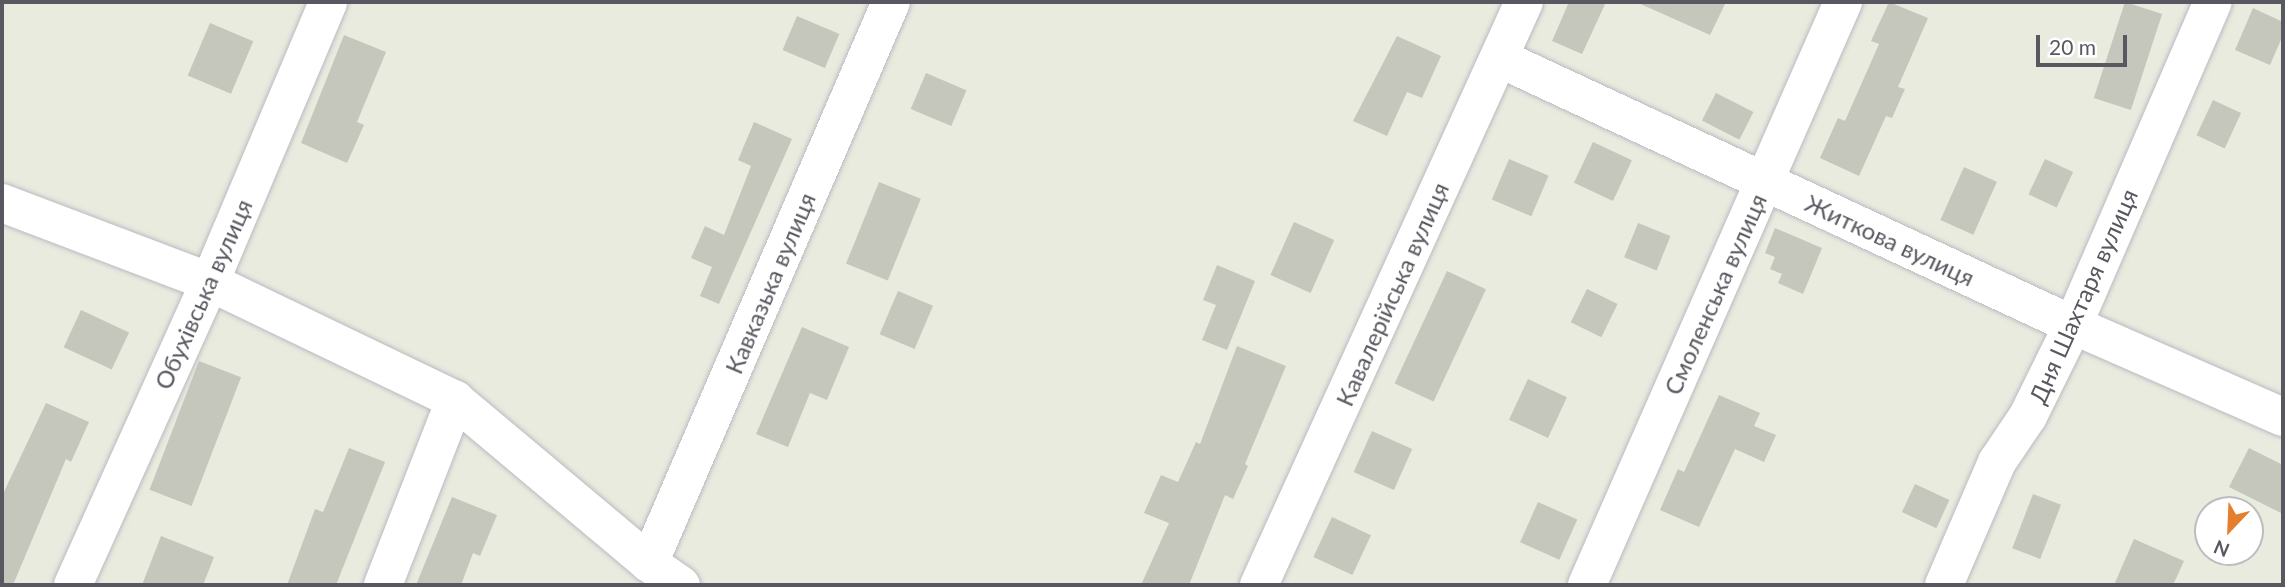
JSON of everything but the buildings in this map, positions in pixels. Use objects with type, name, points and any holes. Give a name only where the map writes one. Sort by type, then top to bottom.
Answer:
[{"type":"street","name":"Обухівська вулиця","points":[[73,585],[210,282],[328,2]]},
{"type":"street","name":"Кавказька вулиця","points":[[649,564],[891,2]]},
{"type":"street","name":"Кавалерійська вулиця","points":[[1259,585],[1524,2]]},
{"type":"street","name":"Смоленська вулиця","points":[[1587,585],[1843,2]]},
{"type":"street","name":"Дня Шахтаря вулиця","points":[[1944,585],[1997,462],[2028,416],[2073,325],[2213,2]]},
{"type":"street","name":"Житкова вулиця","points":[[1499,58],[2073,325],[2283,417]]},
{"type":"street","points":[[2,203],[210,282],[455,400],[649,564],[681,585]]},
{"type":"street","points":[[383,585],[455,400]]}]
